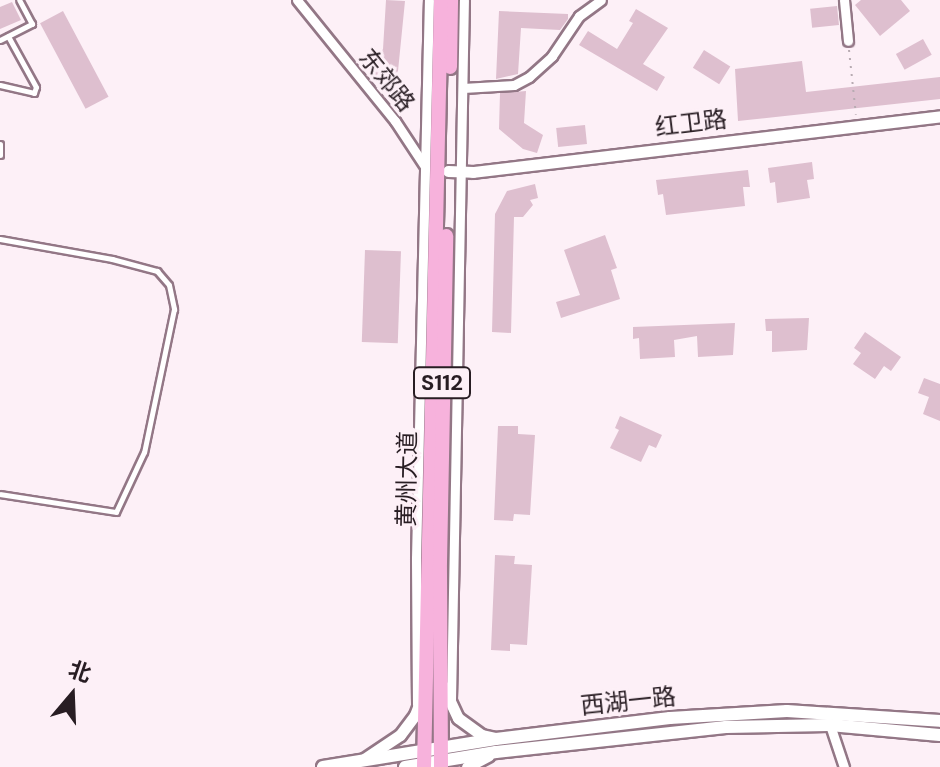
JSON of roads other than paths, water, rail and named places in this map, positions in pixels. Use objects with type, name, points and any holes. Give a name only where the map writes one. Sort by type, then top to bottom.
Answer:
[{"type":"main road","name":"黄州大道","points":[[425,760],[441,0]]},
{"type":"main road","name":"黄州大道","points":[[442,759],[441,416],[455,171],[451,0]]},
{"type":"main road","name":"西湖一路","points":[[323,767],[442,759],[496,745],[670,718],[787,711],[940,721]]},
{"type":"main road","name":"西湖一路","points":[[496,745],[726,727],[830,725],[940,735]]},
{"type":"main road","name":"西湖一路","points":[[405,767],[425,760]]},
{"type":"street","name":"东郊路","points":[[297,0],[395,121],[439,189]]},
{"type":"street","points":[[417,709],[416,558],[429,0]]},
{"type":"street","points":[[451,707],[455,171],[463,88],[464,0]]},
{"type":"street","points":[[463,88],[514,85],[529,77],[552,56],[579,16],[601,0]]},
{"type":"street","points":[[844,0],[848,41]]},
{"type":"street","name":"红卫路","points":[[455,171],[940,116]]},
{"type":"street","points":[[442,685],[451,707],[470,729],[496,745],[467,767]]},
{"type":"street","points":[[357,763],[400,735],[417,709],[426,686]]},
{"type":"street","points":[[830,725],[844,767]]},
{"type":"lane","points":[[0,40],[32,24],[19,0]]},
{"type":"lane","points":[[0,85],[34,93],[36,87],[8,36]]},
{"type":"lane","points":[[0,144],[0,155]]},
{"type":"lane","points":[[0,239],[112,259],[157,271],[169,285],[174,309],[144,452],[116,512],[0,494]]}]
